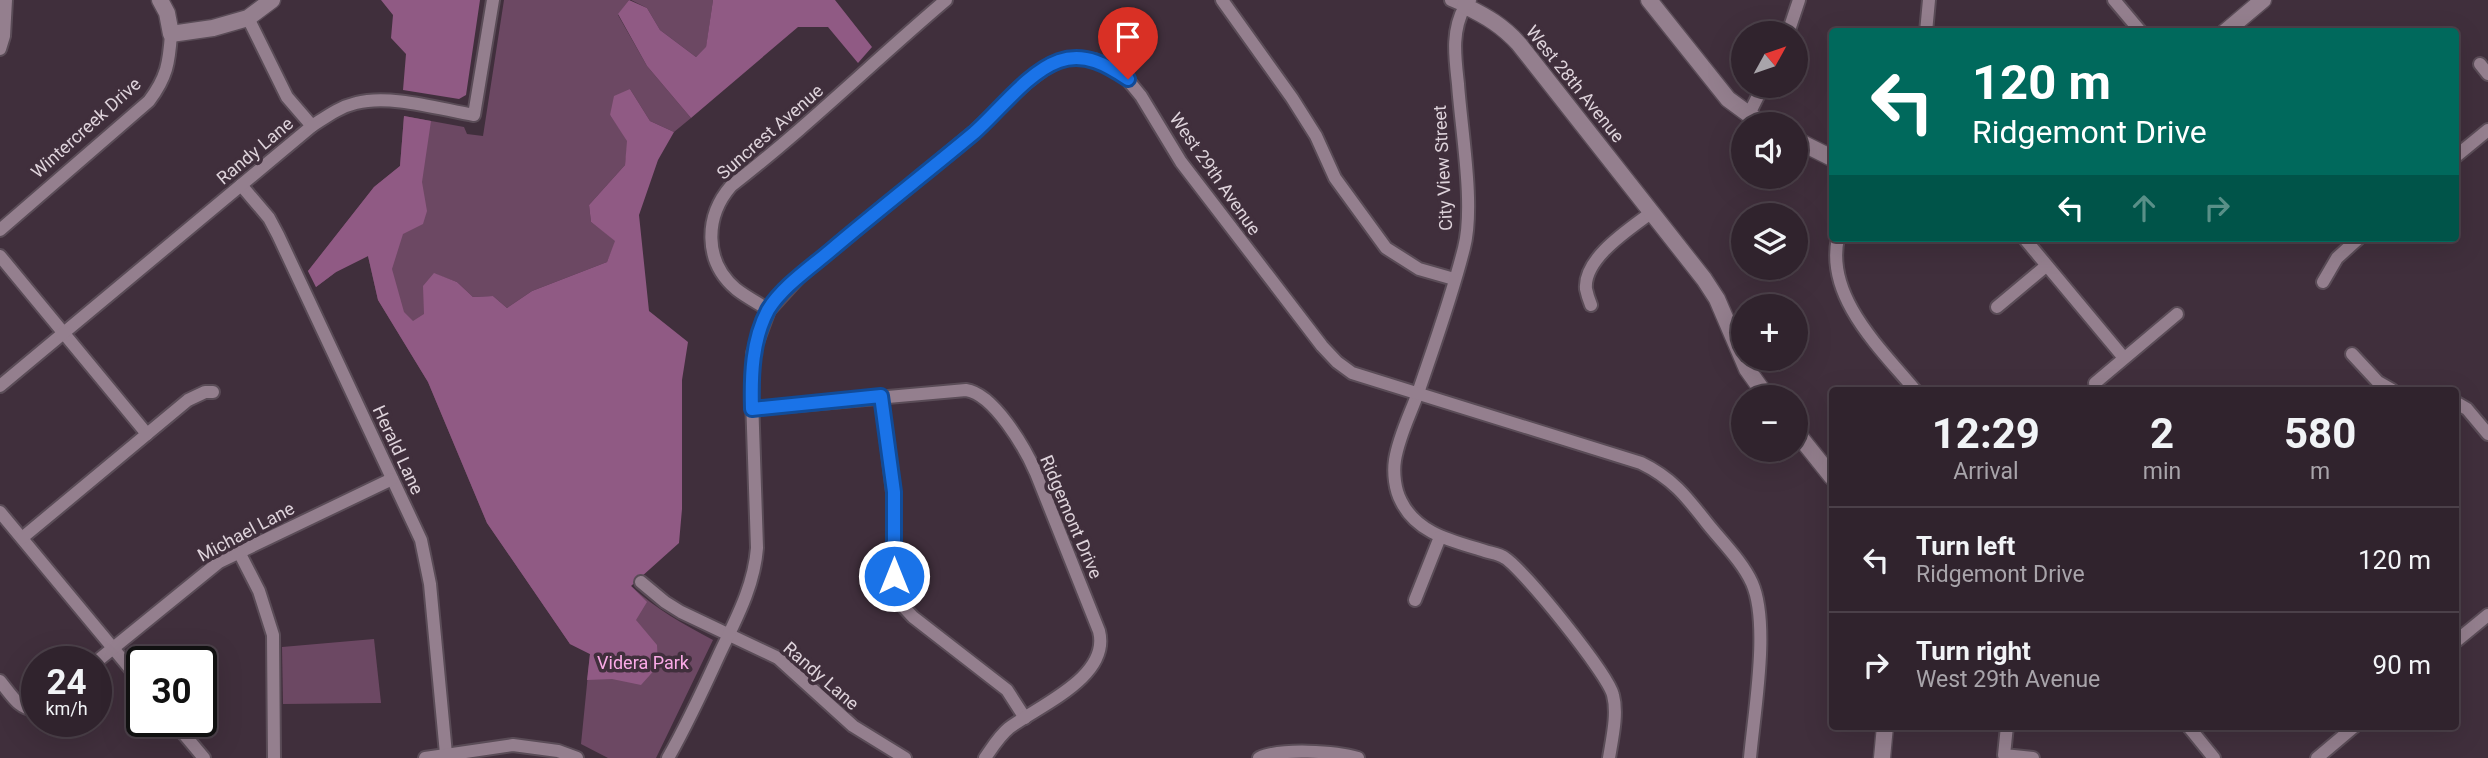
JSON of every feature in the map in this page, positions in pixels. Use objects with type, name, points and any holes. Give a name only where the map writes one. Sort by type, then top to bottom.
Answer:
[{"type":"street","points":[[0,48],[4,36],[6,0]]},
{"type":"street","name":"Wintercreek Drive","points":[[0,230],[149,101],[162,83],[169,64],[171,33],[167,13],[160,0]]},
{"type":"street","points":[[171,33],[213,28],[248,19],[272,0]]},
{"type":"street","name":"Randy Lane","points":[[0,386],[312,126],[336,110],[370,100],[392,101],[474,115],[494,0]]},
{"type":"street","name":"Suncrest Avenue","points":[[769,310],[736,289],[723,274],[713,255],[710,234],[713,215],[720,199],[731,186],[851,86],[875,60],[946,0]]},
{"type":"street","points":[[1222,0],[1292,97],[1316,136],[1335,178],[1386,248],[1419,269],[1454,279]]},
{"type":"street","points":[[1649,0],[1728,99],[1746,112]]},
{"type":"street","points":[[1792,21],[1799,0]]},
{"type":"street","points":[[1926,28],[1929,0]]},
{"type":"street","points":[[2115,0],[2138,28]]},
{"type":"street","points":[[2230,28],[2263,0]]},
{"type":"street","name":"City View Street","points":[[1461,2],[1455,51],[1467,229],[1438,333],[1399,442],[1395,481],[1401,501],[1413,519],[1427,531],[1505,558],[1548,603],[1601,670],[1613,694],[1614,717],[1609,758]]},
{"type":"street","name":"West 28th Avenue","points":[[1461,2],[1491,18],[1513,37],[1653,212],[1711,289],[1747,369],[1758,385]]},
{"type":"street","points":[[248,19],[288,97],[312,126]]},
{"type":"street","name":"West 29th Avenue","points":[[668,758],[747,595],[756,560],[753,353],[769,310],[800,276],[973,133],[1044,68],[1074,58],[1094,60],[1111,67],[1128,79],[1141,96],[1164,138],[1194,180],[1337,362],[1353,373],[1641,463],[1661,472],[1678,486],[1736,559],[1751,582],[1760,609],[1750,758]]},
{"type":"street","points":[[2459,154],[2488,130]]},
{"type":"street","points":[[1808,146],[1829,156]]},
{"type":"street","name":"Herald Lane","points":[[241,185],[269,218],[278,235],[421,540],[426,555],[446,754]]},
{"type":"street","points":[[1591,305],[1586,286],[1597,258],[1607,247],[1653,212]]},
{"type":"street","points":[[1837,242],[1836,268],[1840,284],[1868,333],[1913,387]]},
{"type":"street","points":[[2027,242],[2124,358]]},
{"type":"street","points":[[2323,282],[2339,255],[2354,242]]},
{"type":"street","points":[[0,256],[147,434]]},
{"type":"street","points":[[1997,307],[2046,266]]},
{"type":"street","points":[[2095,383],[2177,314]]},
{"type":"street","points":[[2353,354],[2378,382],[2387,387]]},
{"type":"street","name":"Ridgemont Drive","points":[[752,409],[881,396],[972,391],[984,397],[994,407],[1024,450],[1036,473],[1101,642],[1097,660],[1089,671],[1003,733],[985,758]]},
{"type":"street","points":[[22,538],[188,400],[213,392]]},
{"type":"street","points":[[881,396],[894,492],[894,586],[899,602],[913,617],[1007,690],[1025,719]]},
{"type":"street","points":[[2459,404],[2467,409],[2488,434]]},
{"type":"street","points":[[1808,447],[1829,473]]},
{"type":"street","name":"Michael Lane","points":[[113,648],[204,572],[239,552],[392,479]]},
{"type":"street","points":[[0,512],[126,664]]},
{"type":"street","points":[[1415,600],[1440,537]]},
{"type":"street","points":[[239,552],[259,591],[273,635],[274,758]]},
{"type":"street","name":"Randy Lane","points":[[641,582],[665,602],[778,658],[853,726],[905,758]]},
{"type":"street","points":[[2459,639],[2487,617]]},
{"type":"street","points":[[0,681],[21,705]]},
{"type":"street","points":[[1882,758],[1885,730]]},
{"type":"street","points":[[2007,730],[2004,757],[2033,758]]},
{"type":"street","points":[[2191,730],[2214,758]]},
{"type":"street","points":[[2317,758],[2340,731]]},
{"type":"street","points":[[186,737],[204,758]]},
{"type":"street","points":[[425,758],[513,744],[558,751],[577,758]]},
{"type":"street","points":[[1259,758],[1290,753],[1338,754],[1358,758]]},
{"type":"green space","points":[[381,0],[480,0],[466,95],[459,99],[403,90],[406,54],[391,38],[393,15]]},
{"type":"green space","name":"Videra Park","points":[[504,0],[629,0],[618,15],[647,66],[691,118],[674,132],[650,121],[630,89],[610,115],[628,141],[625,165],[589,205],[591,222],[616,241],[607,262],[532,291],[507,308],[493,296],[473,297],[457,282],[435,274],[631,586],[660,609],[713,640],[656,758],[608,758],[581,744],[590,654],[570,644],[487,523],[428,382],[378,300],[368,256],[336,272],[316,287],[308,271],[374,187],[400,166],[404,116],[464,127],[467,134],[483,136]]},
{"type":"green space","points":[[629,0],[647,8],[660,30],[696,57],[706,47],[713,0],[835,0],[872,47],[858,63],[828,27],[798,27],[691,118],[647,66],[618,14]]},
{"type":"green space","points":[[631,0],[713,0],[706,48],[696,57],[660,30],[647,8]]},
{"type":"green space","name":"Videra Park","points":[[630,89],[650,121],[674,132],[658,160],[639,215],[649,311],[688,342],[682,380],[682,509],[679,543],[631,586],[647,602],[636,620],[657,645],[658,666],[641,685],[612,679],[587,680],[590,654],[570,644],[487,523],[428,382],[378,300],[368,256],[336,272],[316,287],[308,271],[374,187],[400,166],[404,116],[431,121],[422,182],[427,211],[423,224],[403,234],[392,269],[404,312],[413,321],[424,314],[423,286],[434,273],[457,282],[473,297],[493,296],[507,308],[532,291],[607,262],[615,241],[591,222],[589,205],[625,165],[627,141],[610,115],[614,96]]},
{"type":"green space","points":[[374,639],[381,703],[283,704],[282,647]]},
{"type":"route","points":[[894,576],[894,492],[881,396],[752,409],[753,353],[769,310],[800,276],[993,116],[1044,68],[1074,58],[1094,60],[1111,67],[1128,79]]}]
